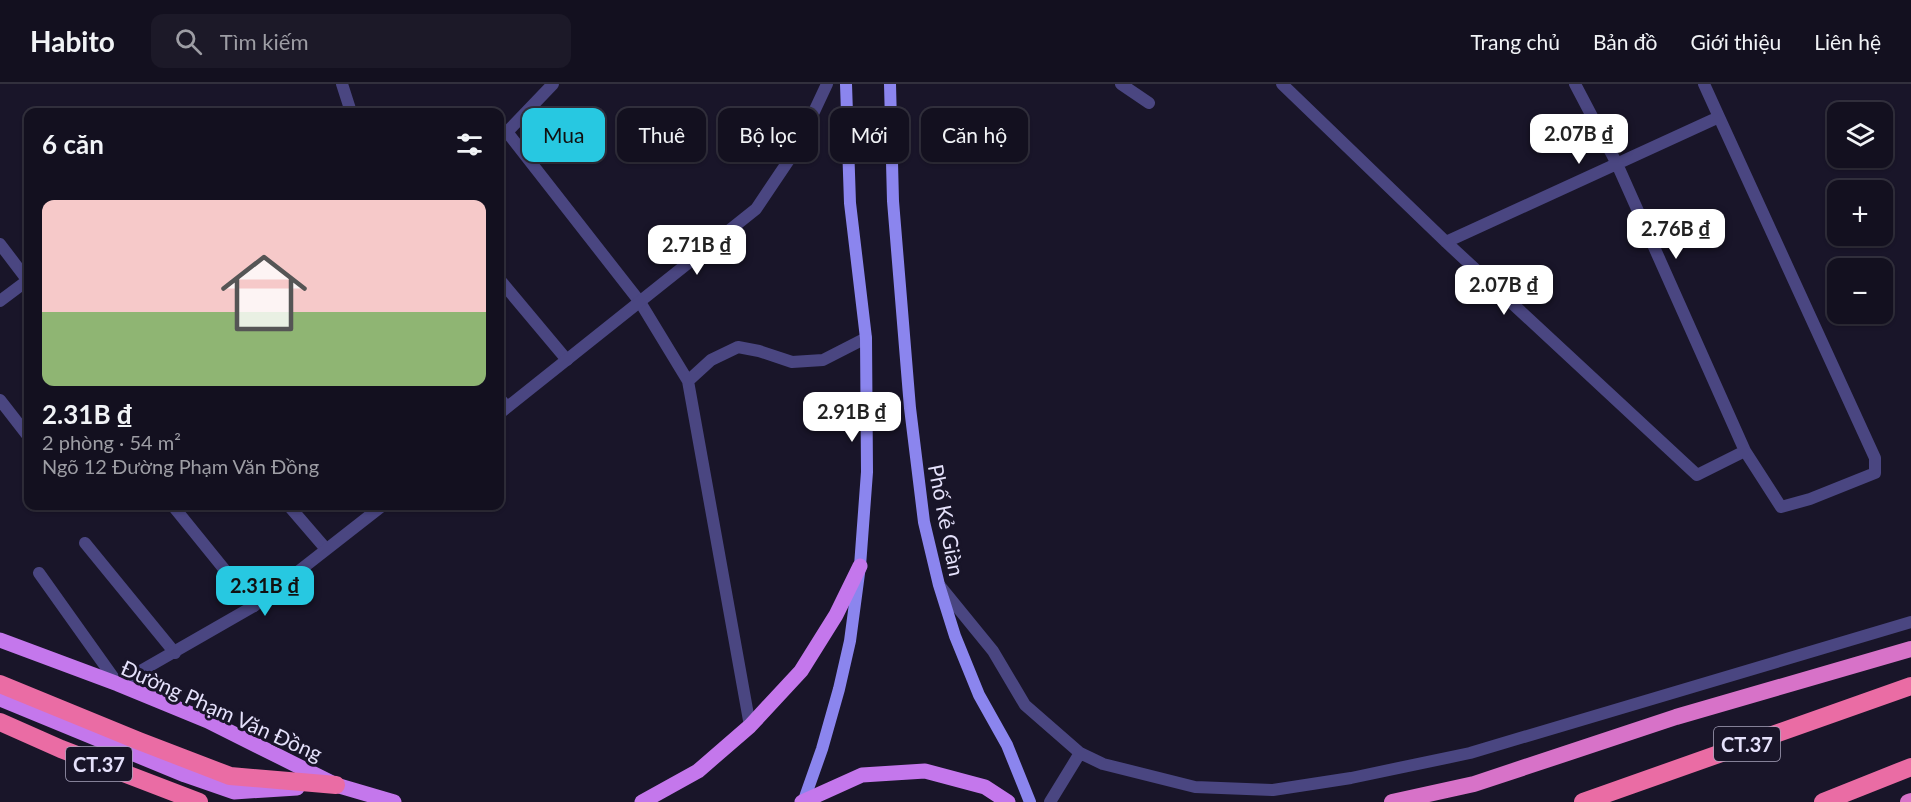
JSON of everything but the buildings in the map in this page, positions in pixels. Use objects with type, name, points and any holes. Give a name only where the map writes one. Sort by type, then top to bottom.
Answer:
[{"type":"highway","points":[[1392,802],[1474,784],[1676,717],[1911,649]]},
{"type":"highway","points":[[0,684],[230,776],[336,785]]},
{"type":"highway","name":"CT.37","points":[[1583,802],[1911,687]]},
{"type":"highway","name":"CT.37","points":[[0,722],[61,749],[199,802]]},
{"type":"highway","points":[[1823,802],[1911,767]]},
{"type":"main road","points":[[846,84],[847,108]]},
{"type":"main road","name":"Phố Kẻ Giàn","points":[[890,84],[890,108]]},
{"type":"main road","points":[[803,801],[839,689],[850,641],[860,566],[867,472],[866,338],[850,203],[849,162]]},
{"type":"main road","name":"Phố Kẻ Giàn","points":[[892,162],[910,408],[924,522],[939,585],[955,636],[979,695],[1008,745],[1030,802]]},
{"type":"main road","points":[[642,802],[698,771],[750,726],[801,671],[836,615],[860,566]]},
{"type":"main road","name":"Đường Phạm Văn Đồng","points":[[0,640],[118,684],[208,721],[336,785],[394,802]]},
{"type":"main road","points":[[0,699],[185,776],[234,792],[336,785]]},
{"type":"main road","points":[[803,801],[862,775],[925,771],[985,787],[1008,802]]},
{"type":"street","points":[[342,84],[350,108]]},
{"type":"street","points":[[504,131],[554,84]]},
{"type":"street","points":[[504,405],[567,360],[756,209],[797,148],[827,84]]},
{"type":"street","points":[[1121,84],[1149,104]]},
{"type":"street","points":[[1282,84],[1446,242],[1697,474],[1745,451]]},
{"type":"street","points":[[1575,84],[1617,164],[1745,451],[1781,507],[1810,499],[1875,472],[1875,458],[1704,84]]},
{"type":"street","points":[[1446,242],[1719,117]]},
{"type":"street","points":[[504,133],[640,302],[687,381],[750,726]]},
{"type":"street","points":[[0,244],[24,276]]},
{"type":"street","points":[[0,301],[24,284]]},
{"type":"street","points":[[504,284],[567,360]]},
{"type":"street","points":[[687,381],[711,360],[738,347],[792,362],[823,360],[866,338]]},
{"type":"street","points":[[0,400],[24,431]]},
{"type":"street","points":[[176,510],[254,606]]},
{"type":"street","points":[[292,510],[326,549]]},
{"type":"street","points":[[39,573],[118,684],[254,606],[374,510]]},
{"type":"street","points":[[85,543],[175,653]]},
{"type":"street","points":[[939,585],[993,651],[1025,705],[1080,753],[1103,764],[1195,788],[1273,790],[1351,778],[1470,753],[1911,622]]},
{"type":"street","points":[[1050,802],[1080,753]]}]
